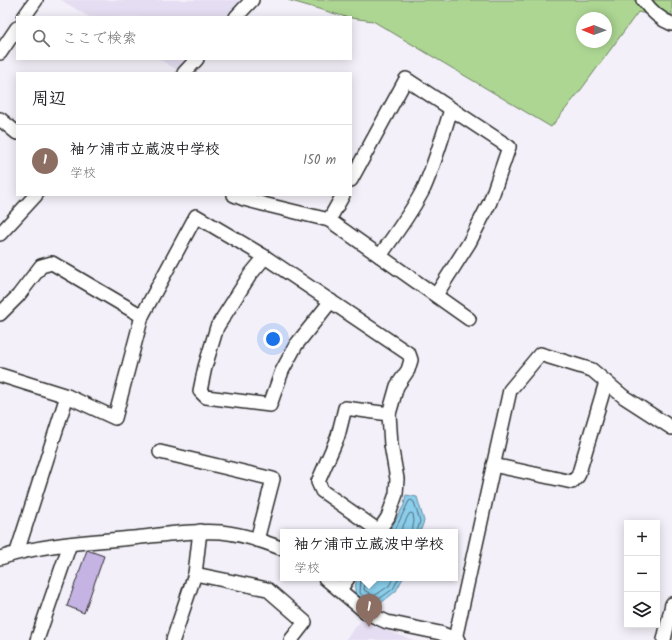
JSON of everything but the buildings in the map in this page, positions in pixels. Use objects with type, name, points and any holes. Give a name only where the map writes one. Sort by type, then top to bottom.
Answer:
[{"type":"street","points":[[25,16],[36,0]]},
{"type":"street","points":[[237,16],[252,0]]},
{"type":"street","points":[[644,0],[653,13],[665,22],[672,24]]},
{"type":"street","points":[[0,53],[16,29]]},
{"type":"street","points":[[185,72],[196,60]]},
{"type":"street","points":[[352,178],[406,79],[509,147],[490,202],[469,243],[436,295]]},
{"type":"street","points":[[380,256],[401,226],[423,188],[440,146],[451,109]]},
{"type":"street","points":[[0,119],[16,132]]},
{"type":"street","points":[[0,234],[35,196]]},
{"type":"street","points":[[236,196],[329,220],[469,319]]},
{"type":"street","points":[[329,220],[342,196]]},
{"type":"street","points":[[0,375],[67,396],[115,418],[142,316],[196,216],[265,257],[409,354],[411,360],[408,370],[397,386],[389,414],[391,445],[397,479],[396,494],[388,517],[380,529]]},
{"type":"street","points":[[265,257],[250,275],[217,327],[200,391],[206,397],[270,405],[282,371],[296,345],[331,301]]},
{"type":"street","points":[[0,314],[18,296],[41,266],[52,263],[142,316]]},
{"type":"street","points":[[329,581],[367,613],[387,622],[456,639],[510,390],[540,354],[592,370],[624,397],[672,428]]},
{"type":"street","points":[[494,465],[572,482],[578,476],[606,382]]},
{"type":"street","points":[[16,552],[67,396]]},
{"type":"street","points":[[376,529],[322,491],[318,482],[338,436],[345,408],[389,414]]},
{"type":"street","points":[[160,452],[273,479],[257,540]]},
{"type":"street","points":[[0,558],[16,552],[70,544],[200,531],[223,532],[257,540],[280,548]]},
{"type":"street","points":[[173,640],[195,574],[200,531]]},
{"type":"street","points":[[37,640],[70,544]]},
{"type":"street","points":[[195,574],[267,589],[305,622],[291,640]]},
{"type":"street","points":[[340,590],[346,581]]},
{"type":"street","points":[[664,640],[672,604]]},
{"type":"shaded area","points":[[61,0],[247,0],[230,16],[87,16]]},
{"type":"shaded area","points":[[161,60],[192,60],[181,72]]},
{"type":"shaded area","points":[[363,618],[401,636],[414,640],[345,640]]},
{"type":"green space","points":[[288,0],[672,0],[672,20],[638,12],[612,47],[612,12],[576,12],[576,48],[612,48],[551,127],[373,21],[352,18],[352,16],[343,16]]},
{"type":"water","points":[[406,495],[417,497],[424,521],[421,529],[391,529],[404,505]]},
{"type":"water","points":[[356,581],[401,581],[396,591],[376,607],[363,601],[355,595]]},
{"type":"place","name":"袖ケ浦市立蔵波中学校","points":[[369,627]]}]
